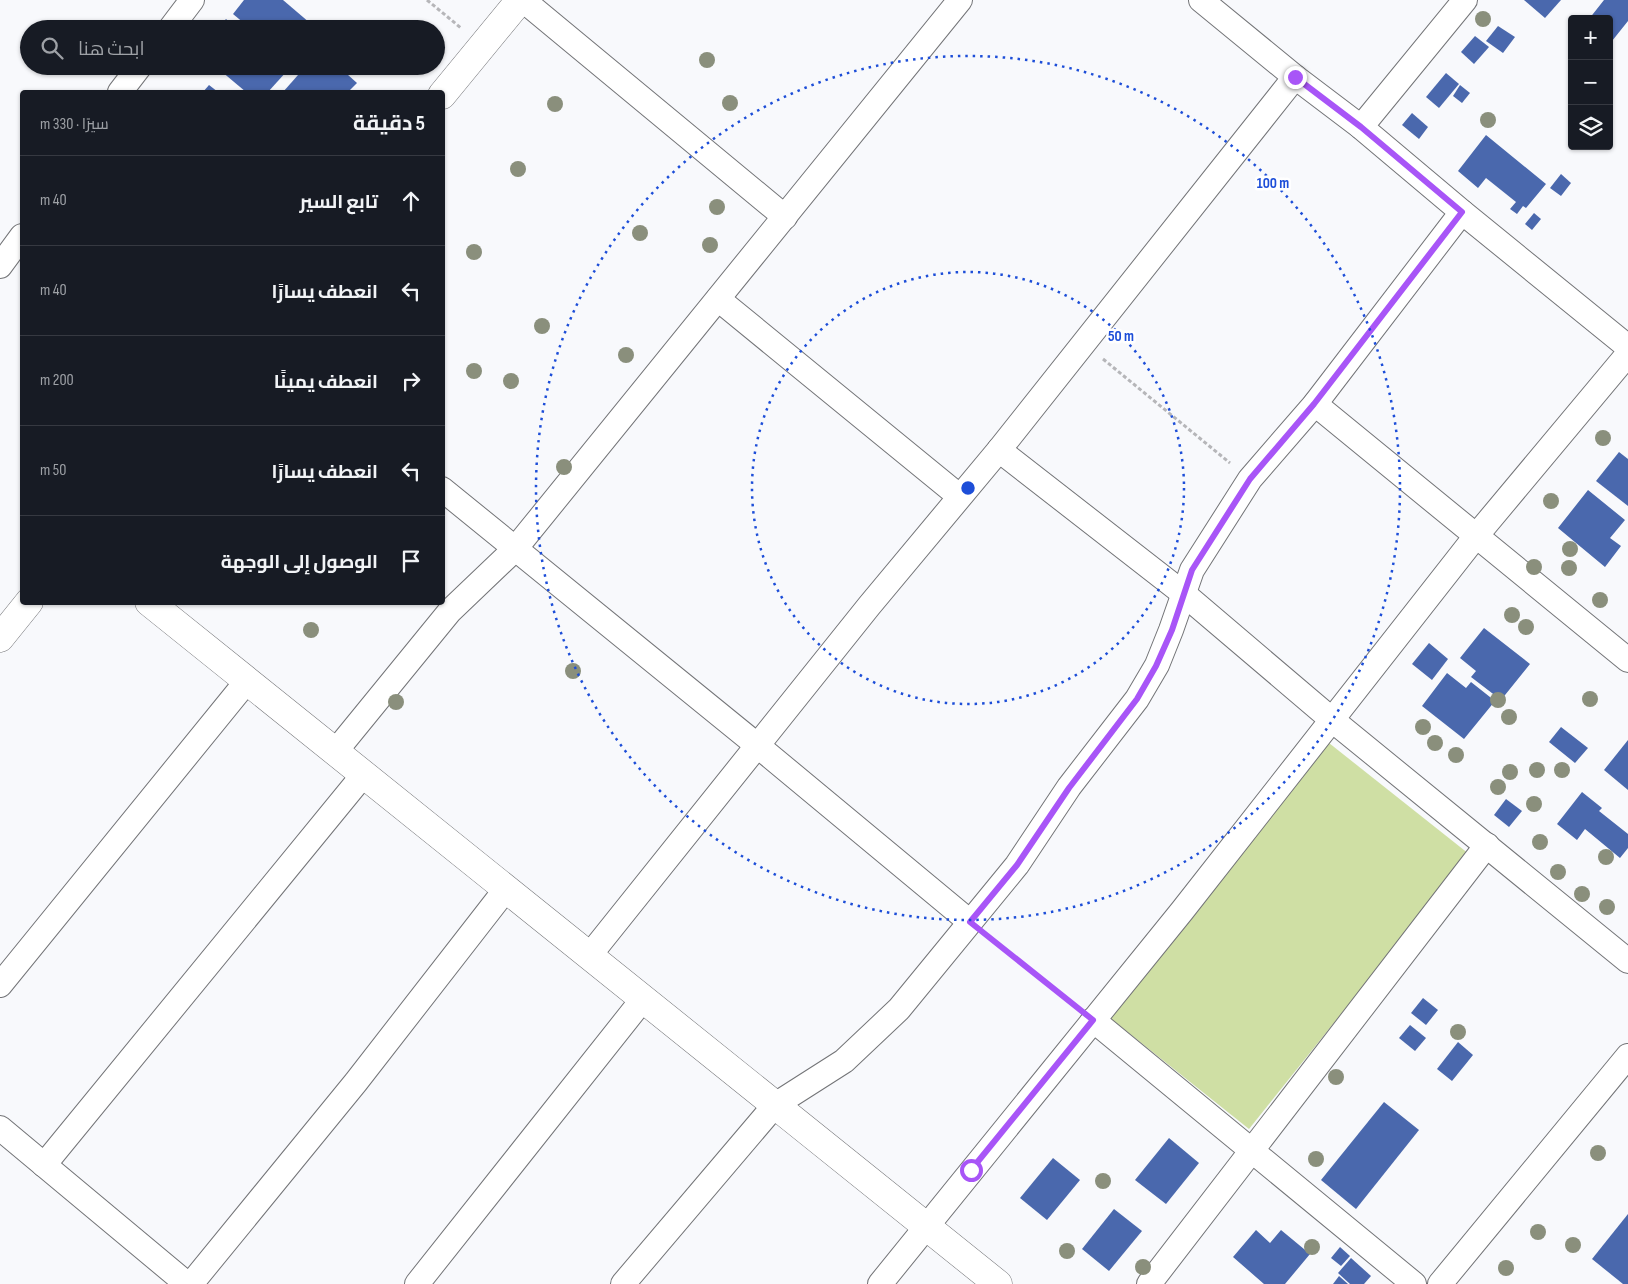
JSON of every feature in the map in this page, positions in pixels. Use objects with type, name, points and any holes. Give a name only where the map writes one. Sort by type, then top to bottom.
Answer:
[{"type":"street","points":[[445,91],[521,0],[785,217]]},
{"type":"street","points":[[335,752],[450,611],[515,549],[960,0]]},
{"type":"street","points":[[1201,0],[1295,77],[1361,127],[1628,347]]},
{"type":"street","points":[[1361,127],[1465,0]]},
{"type":"street","points":[[122,90],[133,75]]},
{"type":"street","points":[[589,956],[863,614],[999,450],[1295,77]]},
{"type":"street","points":[[624,1284],[774,1105],[844,1061],[873,1035],[899,1009],[1017,865],[1069,788],[1137,699],[1156,666],[1172,630],[1192,570],[1250,479],[1314,404],[1462,212]]},
{"type":"street","points":[[718,299],[960,496]]},
{"type":"street","points":[[880,1284],[1182,911],[1476,536],[1628,354]]},
{"type":"street","points":[[1314,404],[1628,660]]},
{"type":"street","points":[[999,450],[1184,594],[1331,719],[1628,961]]},
{"type":"street","points":[[445,491],[758,746],[970,922]]},
{"type":"street","points":[[0,638],[27,605]]},
{"type":"street","points":[[153,605],[998,1284]]},
{"type":"street","points":[[0,985],[247,682]]},
{"type":"street","points":[[44,1165],[364,774]]},
{"type":"street","points":[[1150,1284],[1487,845]]},
{"type":"street","points":[[191,1284],[356,1082],[506,890]]},
{"type":"street","points":[[417,1284],[643,999]]},
{"type":"street","points":[[1093,1020],[1414,1284]]},
{"type":"street","points":[[1440,1284],[1628,1056]]},
{"type":"street","points":[[0,1128],[187,1284]]},
{"type":"path","points":[[427,0],[482,46]]},
{"type":"path","points":[[1084,343],[1250,479]]},
{"type":"path","points":[[970,922],[1093,1020]]},
{"type":"green space","points":[[1329,743],[1469,854],[1249,1129],[1110,1018]]},
{"type":"building","points":[[244,0],[283,0],[306,20],[240,20],[233,14]]},
{"type":"building","points":[[1524,0],[1561,0],[1545,18]]},
{"type":"building","points":[[1604,0],[1628,0],[1628,21],[1613,40],[1613,15],[1592,15]]},
{"type":"building","points":[[1498,26],[1515,37],[1503,53],[1486,41]]},
{"type":"building","points":[[1475,36],[1489,47],[1474,64],[1461,52]]},
{"type":"building","points":[[1446,73],[1459,84],[1439,108],[1426,97]]},
{"type":"building","points":[[226,75],[283,75],[270,90],[244,90]]},
{"type":"building","points":[[298,75],[348,75],[357,83],[350,90],[285,90]]},
{"type":"building","points":[[209,85],[215,90],[205,90]]},
{"type":"building","points":[[1460,85],[1470,93],[1462,103],[1453,96]]},
{"type":"building","points":[[1412,113],[1428,127],[1419,139],[1402,125]]},
{"type":"building","points":[[1486,135],[1546,184],[1526,208],[1523,206],[1517,214],[1510,209],[1516,202],[1486,178],[1478,188],[1458,171]]},
{"type":"building","points":[[1561,174],[1571,183],[1561,196],[1550,188]]},
{"type":"building","points":[[1534,213],[1541,219],[1532,230],[1525,224]]},
{"type":"building","points":[[1619,452],[1628,459],[1628,506],[1596,481]]},
{"type":"building","points":[[1588,490],[1625,520],[1610,538],[1621,546],[1605,567],[1558,528]]},
{"type":"building","points":[[1484,628],[1530,664],[1501,700],[1471,677],[1476,671],[1460,658]]},
{"type":"building","points":[[1429,643],[1448,659],[1432,680],[1412,664]]},
{"type":"building","points":[[1447,673],[1466,688],[1471,682],[1495,701],[1464,739],[1422,706]]},
{"type":"building","points":[[1561,727],[1588,748],[1575,763],[1549,742]]},
{"type":"building","points":[[1628,740],[1628,790],[1604,770]]},
{"type":"building","points":[[1582,792],[1602,808],[1599,811],[1628,834],[1628,848],[1620,858],[1585,829],[1577,840],[1557,824]]},
{"type":"building","points":[[1506,799],[1522,811],[1509,827],[1494,815]]},
{"type":"building","points":[[1423,998],[1438,1010],[1426,1025],[1411,1013]]},
{"type":"building","points":[[1410,1025],[1426,1038],[1415,1051],[1399,1038]]},
{"type":"building","points":[[1458,1042],[1473,1055],[1452,1081],[1437,1069]]},
{"type":"building","points":[[1384,1102],[1419,1130],[1356,1209],[1321,1180]]},
{"type":"building","points":[[1169,1138],[1199,1163],[1166,1204],[1135,1180]]},
{"type":"building","points":[[1053,1158],[1080,1180],[1047,1220],[1020,1198]]},
{"type":"building","points":[[1114,1209],[1142,1231],[1109,1271],[1082,1249]]},
{"type":"building","points":[[1628,1214],[1628,1284],[1623,1284],[1592,1259]]},
{"type":"building","points":[[1256,1230],[1270,1243],[1281,1230],[1310,1254],[1285,1284],[1264,1284],[1233,1257]]},
{"type":"building","points":[[1340,1247],[1350,1256],[1341,1266],[1331,1258]]},
{"type":"building","points":[[1351,1258],[1371,1276],[1364,1284],[1350,1284],[1338,1273]]},
{"type":"building","points":[[1339,1276],[1348,1284],[1333,1284]]},
{"type":"route","points":[[971,1170],[1093,1020],[970,922],[1017,865],[1069,788],[1137,699],[1156,666],[1172,630],[1192,570],[1250,479],[1314,404],[1462,212],[1361,127],[1295,77]]}]
